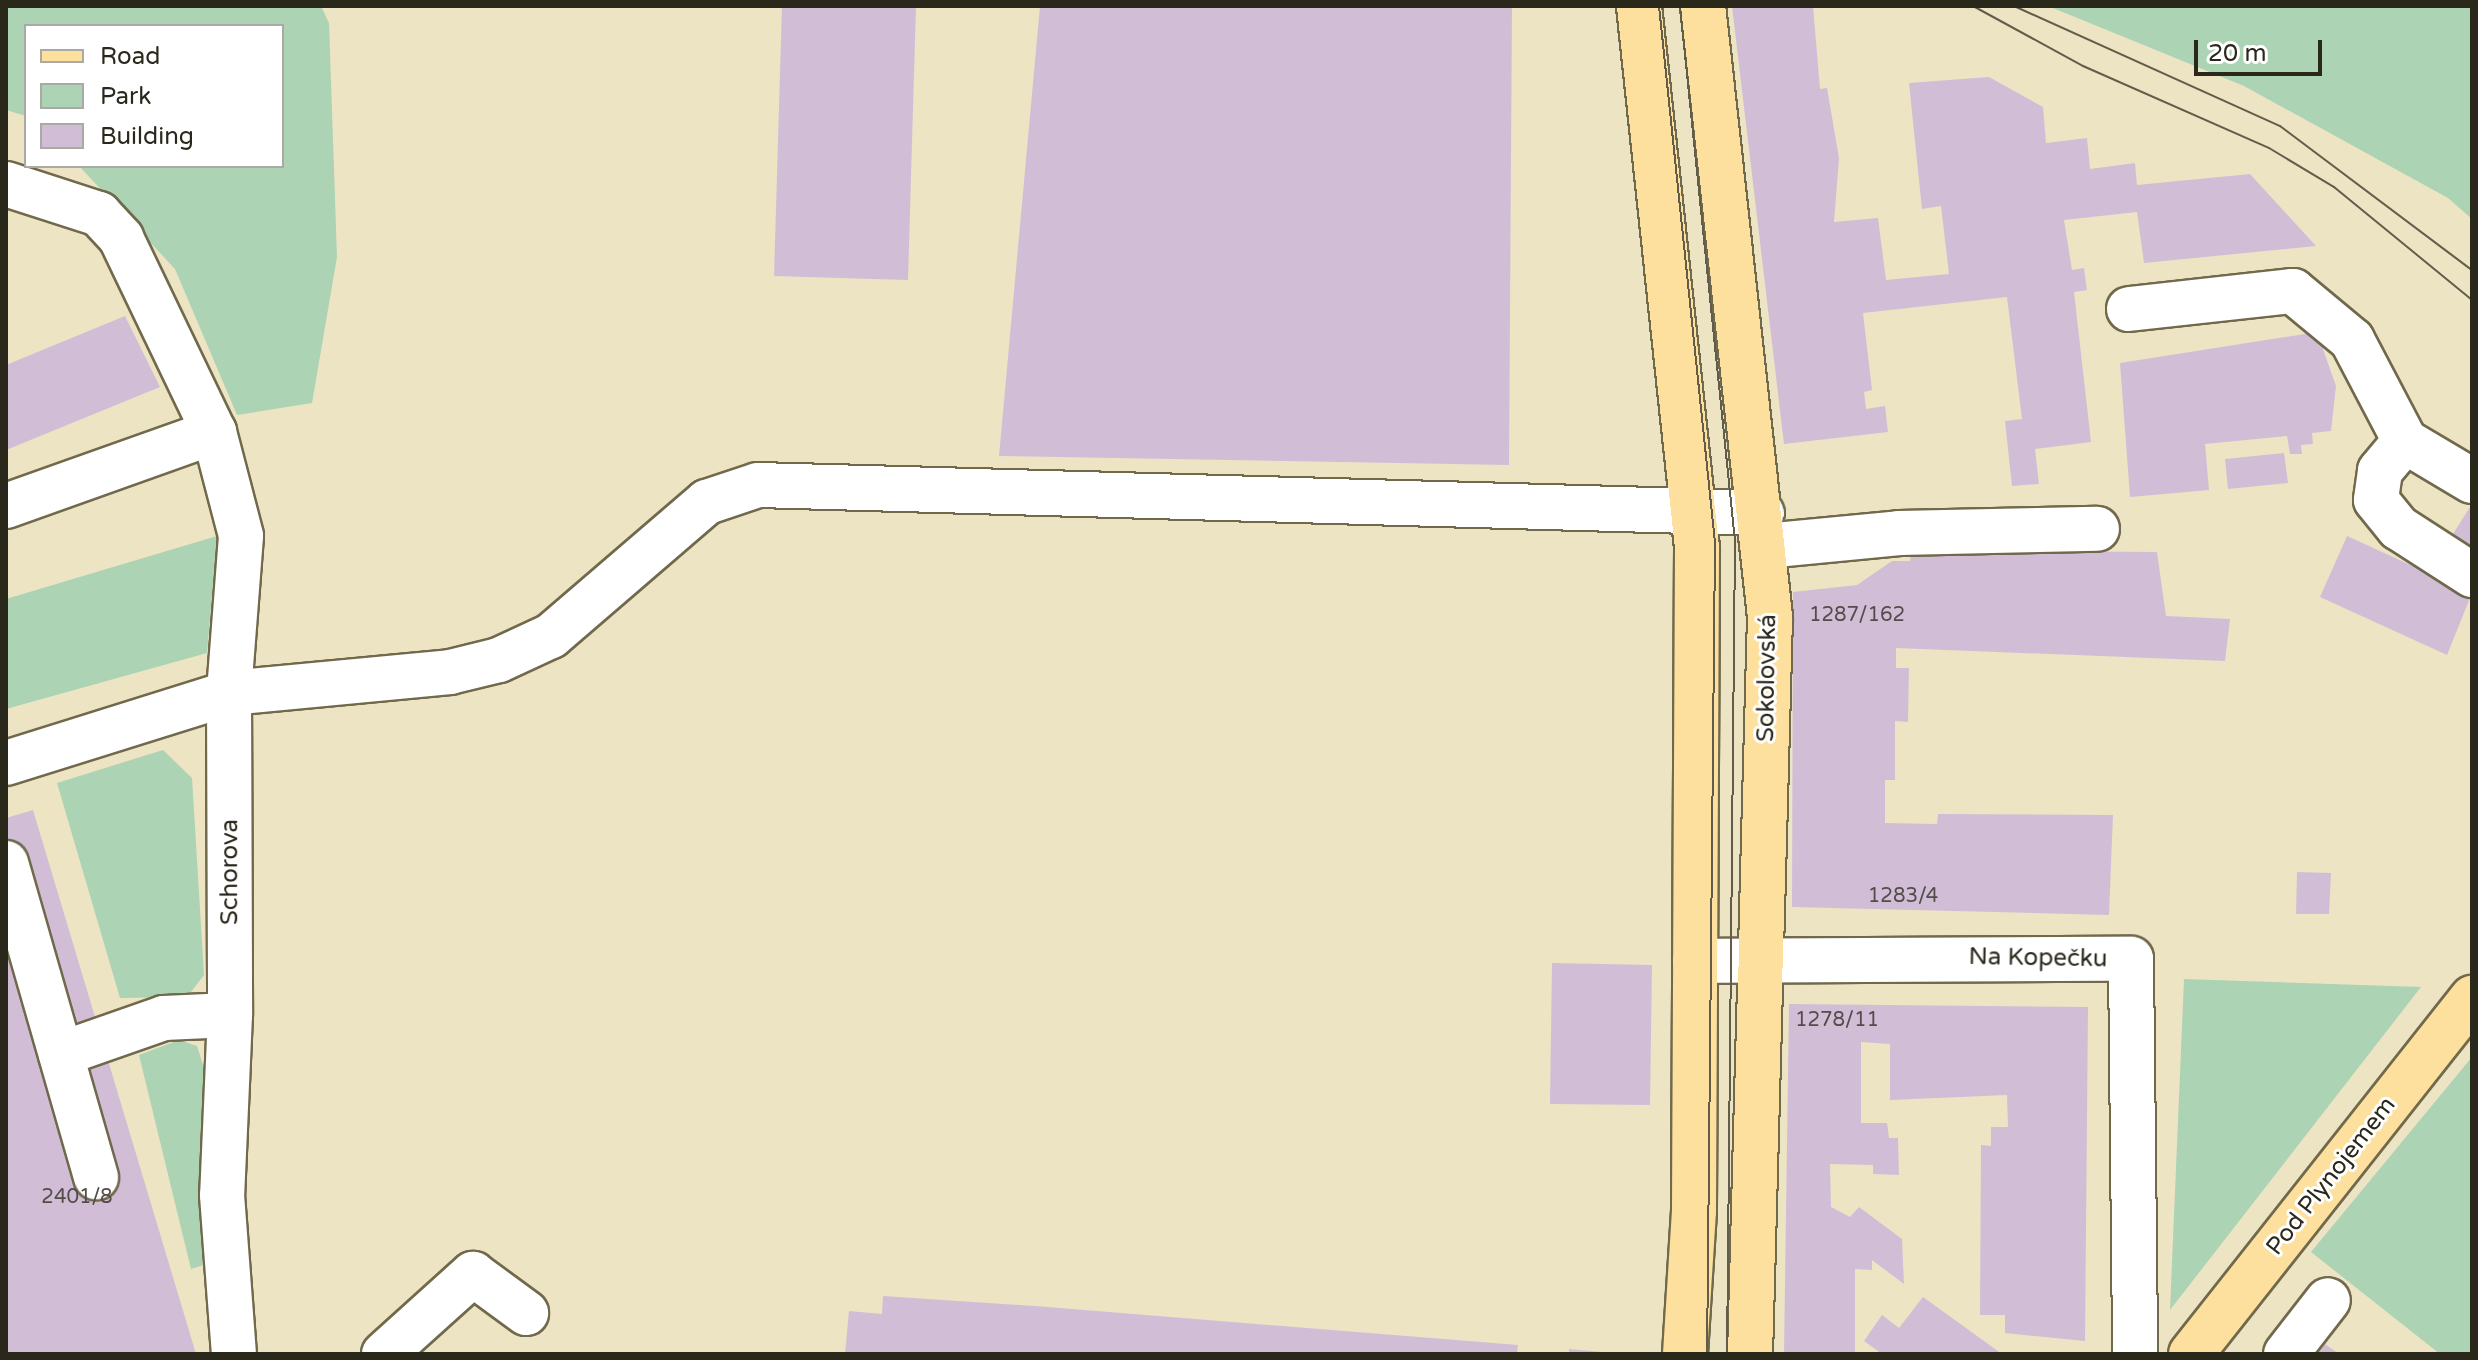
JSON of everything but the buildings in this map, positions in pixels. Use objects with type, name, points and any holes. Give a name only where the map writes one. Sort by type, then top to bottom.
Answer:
[{"type":"main road","points":[[1639,6],[1693,513],[1695,961],[1685,1354]]},
{"type":"main road","name":"Sokolovská","points":[[1703,6],[1764,529],[1770,617],[1768,956],[1750,1354]]},
{"type":"main road","name":"Pod Plynojemem","points":[[2191,1354],[2472,998]]},
{"type":"street","name":"Schorova","points":[[6,184],[99,214],[121,238],[195,439],[241,536],[229,693],[230,1015],[222,1195],[234,1354]]},
{"type":"street","points":[[2129,309],[2293,291],[2352,340],[2405,441],[2472,481]]},
{"type":"street","points":[[6,506],[195,439]]},
{"type":"street","points":[[2405,441],[2380,471],[2376,500],[2399,528],[2472,575]]},
{"type":"street","points":[[6,763],[229,693],[450,672],[499,660],[562,627],[707,502],[758,485],[1693,513],[1764,529],[1899,533],[2097,529]]},
{"type":"street","points":[[6,863],[96,1177]]},
{"type":"street","name":"Na Kopečku","points":[[1695,961],[1768,956],[2131,959],[2135,1354]]},
{"type":"street","points":[[61,1054],[164,1018],[230,1015]]},
{"type":"street","points":[[384,1354],[473,1274],[526,1313]]},
{"type":"street","points":[[2286,1354],[2328,1300]]},
{"type":"green space","points":[[6,6],[321,6],[329,23],[337,257],[312,403],[237,415],[175,269],[81,168],[284,168],[284,24],[24,24],[24,115],[6,110]]},
{"type":"green space","points":[[2048,6],[2472,6],[2472,219],[2448,198],[2244,86]]},
{"type":"green space","points":[[217,536],[207,653],[6,709],[6,599]]},
{"type":"green space","points":[[163,750],[192,778],[204,975],[187,997],[120,998],[57,783]]},
{"type":"green space","points":[[2184,979],[2421,987],[2170,1310]]},
{"type":"green space","points":[[179,1040],[197,1046],[204,1068],[204,1265],[191,1269],[139,1055]]},
{"type":"green space","points":[[2472,1057],[2472,1354],[2440,1354],[2311,1252]]},
{"type":"tram line","points":[[1659,6],[1715,542],[1707,1354]]},
{"type":"tram line","points":[[1680,6],[1735,541],[1727,1354]]},
{"type":"tram line","points":[[1973,6],[2083,66],[2269,148],[2334,187],[2472,300]]},
{"type":"tram line","points":[[2014,6],[2280,126],[2472,270]]}]
